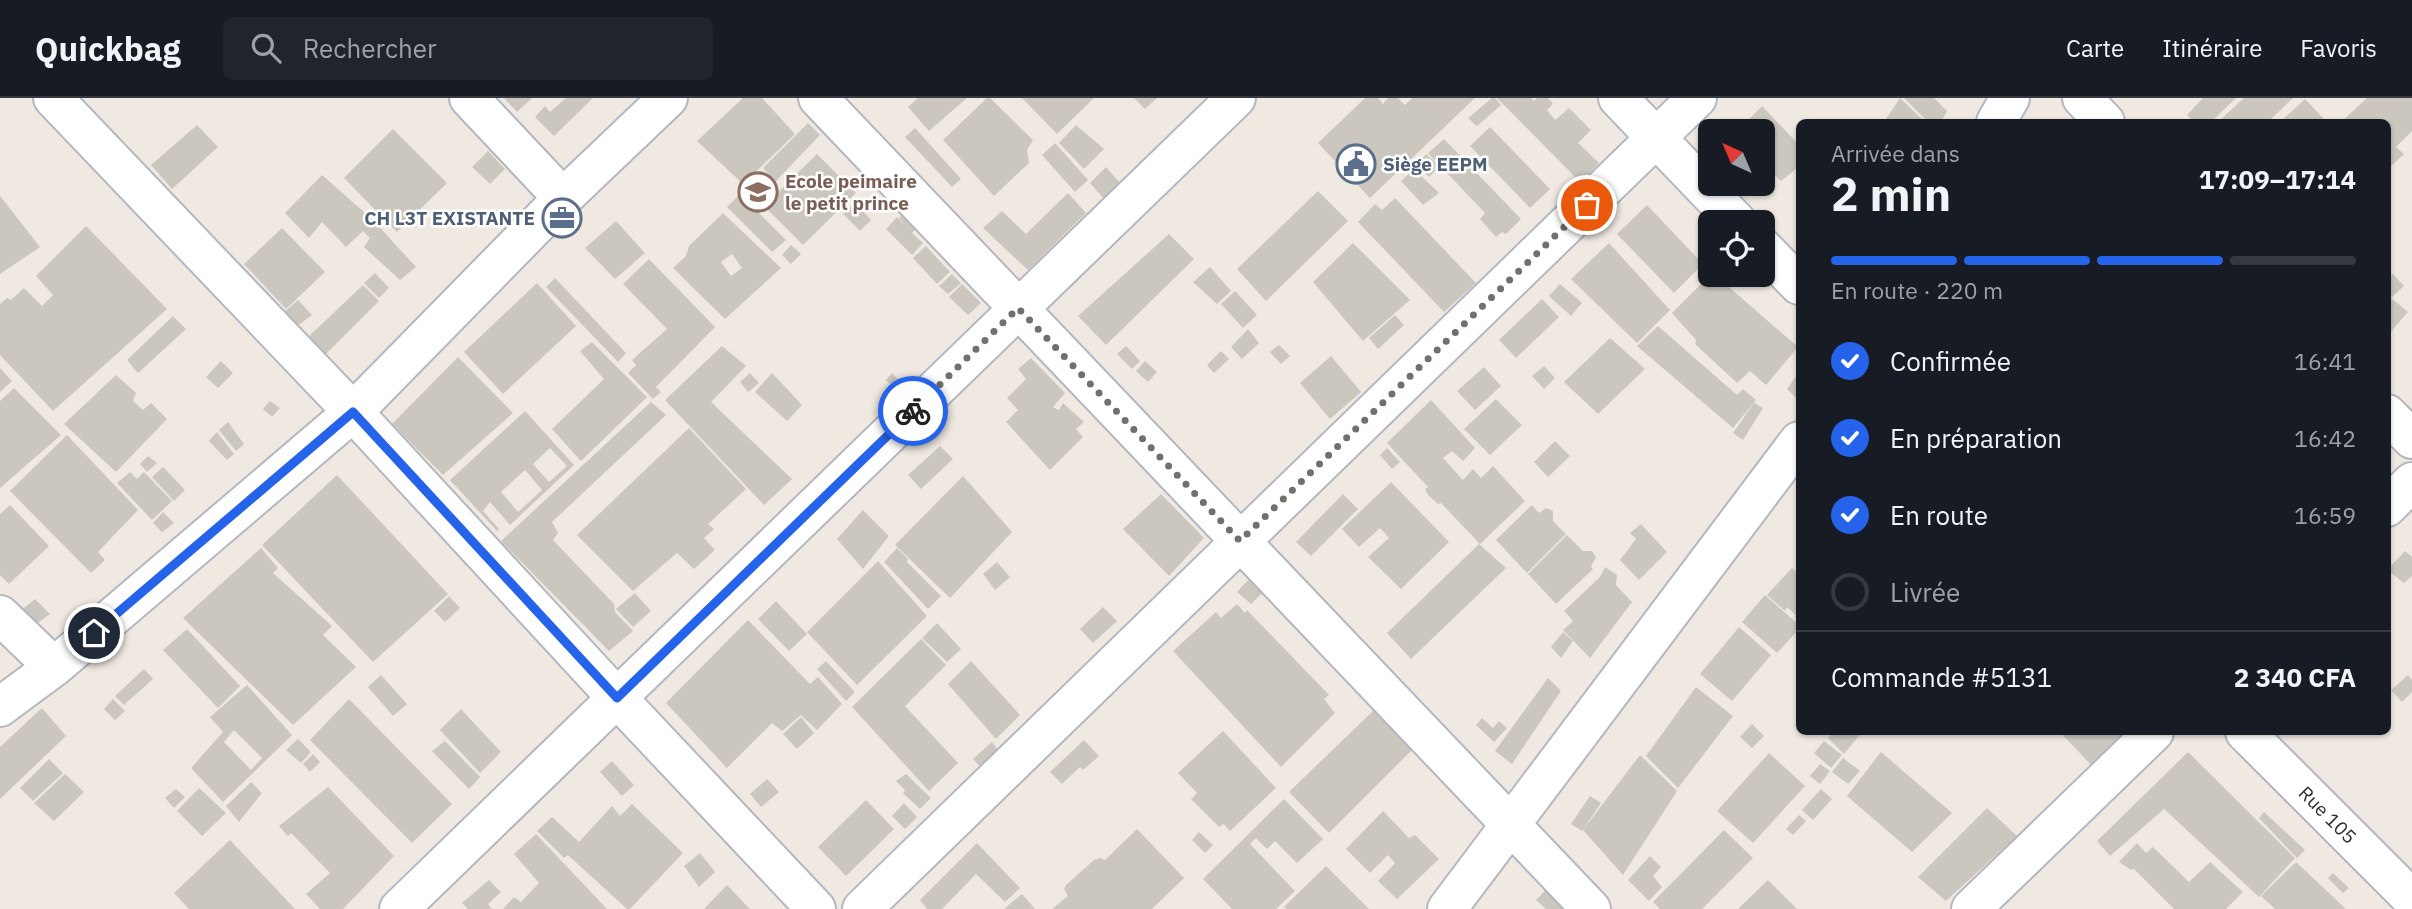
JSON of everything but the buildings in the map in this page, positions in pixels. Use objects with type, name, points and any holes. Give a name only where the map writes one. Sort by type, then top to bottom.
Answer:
[{"type":"street","points":[[53,98],[353,412],[816,909]]},
{"type":"street","points":[[469,98],[563,198]]},
{"type":"street","points":[[0,707],[54,667],[353,412],[563,198],[668,98]]},
{"type":"street","points":[[818,98],[1591,909]]},
{"type":"street","points":[[399,909],[1236,98]]},
{"type":"street","points":[[1618,98],[1725,210]]},
{"type":"street","points":[[862,909],[1697,98]]},
{"type":"street","points":[[1998,119],[2010,98]]},
{"type":"street","points":[[2082,98],[2102,119]]},
{"type":"street","points":[[1775,260],[1796,282]]},
{"type":"street","points":[[2391,418],[2412,439]]},
{"type":"street","points":[[1447,909],[1796,445]]},
{"type":"street","points":[[2391,503],[2412,482]]},
{"type":"street","points":[[0,615],[54,667]]},
{"type":"street","points":[[1971,909],[2151,735]]},
{"type":"street","name":"Rue 105","points":[[2248,735],[2412,899]]},
{"type":"way so far","points":[[913,411],[1018,308],[1240,541],[1587,205]]},
{"type":"place","name":"Siège EEPM","points":[[1356,164]]},
{"type":"place","name":"Ecole peimaire le petit prince","points":[[758,192]]},
{"type":"place","name":"CH L3T EXISTANTE","points":[[562,218]]},
{"type":"route","points":[[94,633],[353,412],[617,698],[913,411]]}]
